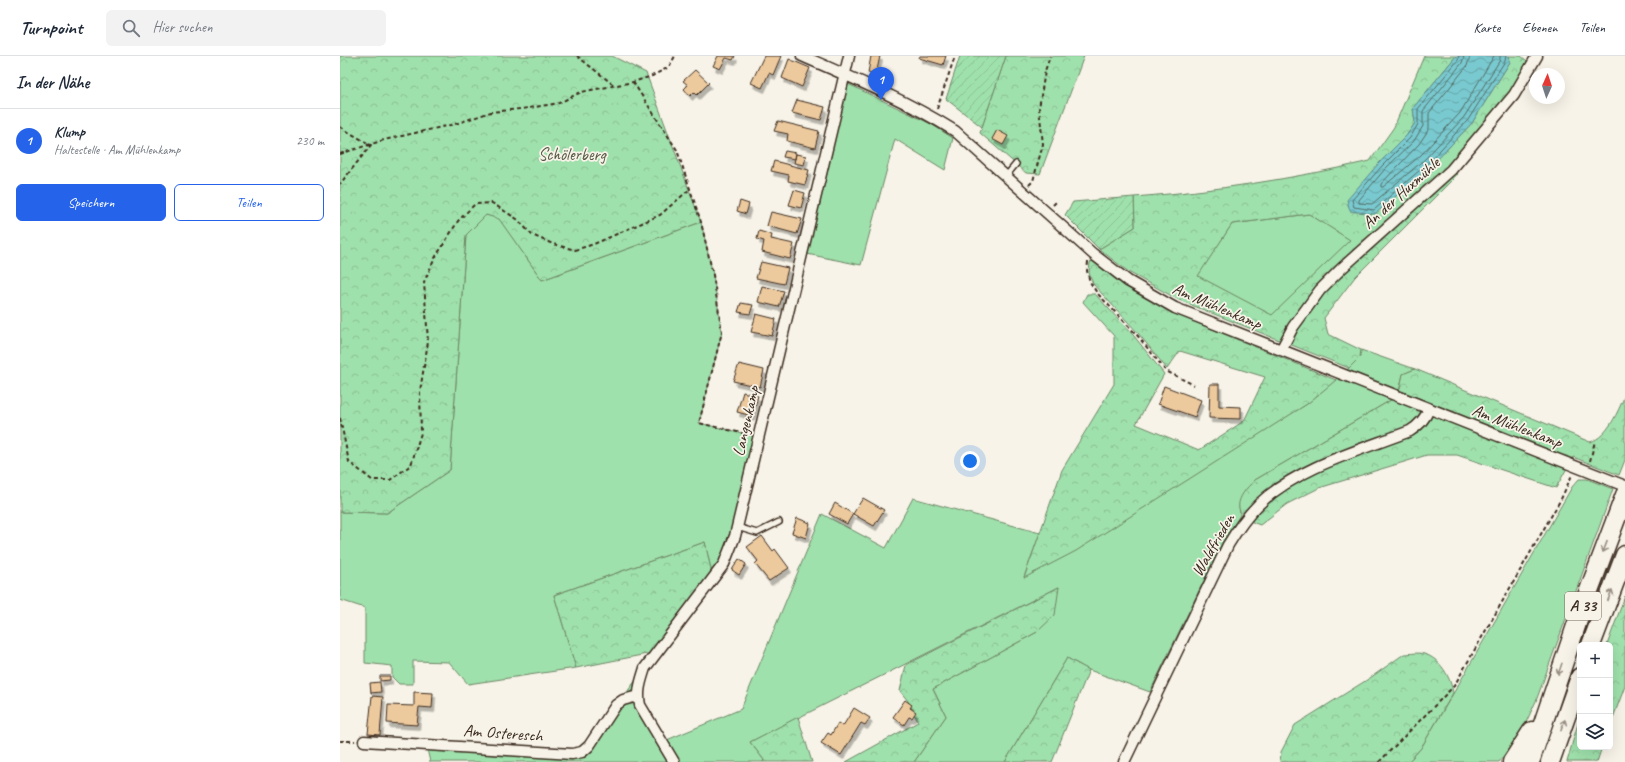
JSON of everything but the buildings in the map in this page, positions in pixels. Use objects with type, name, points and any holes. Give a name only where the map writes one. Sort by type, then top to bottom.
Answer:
[{"type":"highway","name":"A 33","points":[[1530,762],[1578,617],[1622,503]]},
{"type":"highway","name":"A 33","points":[[1592,642],[1625,555]]},
{"type":"highway","points":[[1550,762],[1580,678]]},
{"type":"highway","points":[[1512,762],[1549,702]]},
{"type":"street","name":"Am Mühlenkamp","points":[[802,56],[844,74],[934,118],[955,131],[1093,254],[1128,281],[1175,308],[1625,486]]},
{"type":"street","name":"Langenkamp","points":[[638,696],[639,687],[645,668],[724,564],[735,536],[848,56]]},
{"type":"street","name":"An der Huxmühle","points":[[1281,350],[1293,327],[1320,290],[1342,268],[1451,170],[1514,94],[1537,56]]},
{"type":"street","name":"Waldfrieden","points":[[1124,762],[1228,545],[1243,522],[1260,503],[1280,488],[1302,475],[1336,459],[1410,431],[1419,426],[1426,416],[1429,408]]},
{"type":"street","name":"Am Osteresch","points":[[364,741],[572,754],[582,752],[589,746],[616,705],[623,700],[638,696]]},
{"type":"street","points":[[638,696],[642,710],[674,762]]},
{"type":"lane","points":[[1006,176],[1016,164]]},
{"type":"lane","points":[[737,527],[757,533],[780,522]]},
{"type":"path","points":[[577,56],[615,86]]},
{"type":"path","points":[[340,154],[384,140],[455,124],[491,112],[559,103],[581,92],[633,82],[652,76],[669,68],[675,56]]},
{"type":"path","points":[[934,118],[955,56]]},
{"type":"path","points":[[1024,192],[1033,181],[1043,144],[1039,108],[1045,71],[1050,56]]},
{"type":"path","points":[[633,82],[677,150],[701,222],[712,275],[722,332],[699,424],[759,437]]},
{"type":"path","points":[[340,127],[371,144]]},
{"type":"path","points":[[340,184],[371,144]]},
{"type":"path","points":[[340,418],[349,462],[372,480],[390,480],[411,465],[421,433],[420,391],[428,342],[424,282],[436,258],[458,221],[475,204],[492,204],[517,219],[532,235],[553,244],[575,250],[594,244],[660,215],[690,189]]},
{"type":"path","points":[[1093,254],[1088,262],[1086,271],[1090,282],[1097,293],[1137,335],[1166,371],[1194,385]]},
{"type":"path","points":[[1587,471],[1595,441]]},
{"type":"path","points":[[1379,762],[1454,686],[1561,499],[1576,466]]},
{"type":"path","points":[[340,741],[364,741]]},
{"type":"green space","name":"Schölerberg","points":[[340,56],[612,56],[646,73],[701,222],[542,280],[499,219],[486,215],[466,235],[450,470],[387,513],[340,512]]},
{"type":"green space","points":[[960,56],[1006,56],[982,127],[946,99]]},
{"type":"green space","points":[[1006,56],[1084,56],[1040,174],[1026,173],[980,133]]},
{"type":"green space","points":[[1424,56],[1456,56],[1413,108],[1415,123],[1407,135],[1379,163],[1431,166],[1472,123],[1510,62],[1509,56],[1521,56],[1532,65],[1452,170],[1458,174],[1355,277],[1324,318],[1328,334],[1361,350],[1360,357],[1349,368],[1179,300],[1130,273],[1099,249],[1135,227],[1134,197],[1253,184],[1370,161],[1394,127]],"holes":[[[1309,214],[1350,240],[1272,315],[1198,276],[1232,224]]]},
{"type":"green space","points":[[842,81],[931,124],[953,138],[945,170],[895,139],[861,265],[802,253]]},
{"type":"green space","points":[[1134,197],[1135,227],[1099,249],[1065,215],[1073,202]]},
{"type":"green space","points":[[1309,214],[1351,240],[1272,316],[1197,276],[1232,224]]},
{"type":"green space","points":[[486,215],[499,218],[542,280],[701,222],[713,275],[722,332],[699,423],[759,437],[735,536],[713,579],[705,542],[554,595],[576,668],[468,684],[449,662],[413,661],[413,684],[399,684],[392,677],[392,666],[365,663],[365,608],[340,600],[340,512],[387,513],[450,470],[466,235]]},
{"type":"green space","points":[[1092,261],[1124,286],[1173,313],[1336,380],[1307,404],[1076,551],[1024,578],[1062,470],[1114,384],[1114,336],[1083,302],[1087,294],[1095,294],[1134,336],[1164,374],[1136,424],[1199,450],[1244,421],[1265,377],[1180,351],[1167,369],[1138,333],[1093,284],[1089,273],[1090,263]]},
{"type":"green space","points":[[1361,350],[1415,369],[1403,374],[1400,388],[1391,400],[1255,480],[1239,505],[1240,515],[1222,543],[1150,692],[1089,670],[1067,658],[1005,762],[914,762],[946,716],[933,689],[1037,632],[1059,587],[750,742],[764,760],[763,762],[430,762],[426,745],[582,752],[645,668],[638,696],[662,742],[741,709],[822,514],[886,548],[913,498],[1040,533],[1024,577],[1307,404],[1360,357]]},
{"type":"green space","points":[[1415,369],[1590,442],[1602,435],[1612,423],[1625,395],[1625,460],[1619,475],[1573,457],[1556,488],[1457,455],[1427,455],[1319,488],[1287,504],[1260,525],[1250,521],[1244,516],[1240,511],[1240,500],[1243,493],[1255,480],[1391,400],[1400,388],[1403,374]]},
{"type":"green space","points":[[1579,479],[1587,479],[1613,489],[1536,701],[1522,731],[1499,762],[1408,762],[1421,748],[1572,487]]},
{"type":"green space","points":[[705,542],[713,579],[657,652],[576,668],[554,595]]},
{"type":"green space","points":[[1059,587],[1055,615],[1037,632],[933,689],[946,716],[914,762],[846,762],[918,722],[908,701],[900,691],[906,665]]},
{"type":"green space","points":[[1625,596],[1625,686],[1613,718],[1613,642],[1608,642]]},
{"type":"green space","points":[[1422,653],[1430,656],[1444,669],[1450,681],[1453,693],[1421,748],[1408,762],[1280,762],[1281,752],[1295,725],[1370,678],[1404,654]]},
{"type":"green space","points":[[1067,658],[1089,670],[1052,762],[1005,762]]},
{"type":"green space","points":[[798,717],[812,762],[763,762],[764,760],[750,742]]},
{"type":"green space","points":[[1577,727],[1577,750],[1601,750],[1597,762],[1567,762]]},
{"type":"water","points":[[1456,56],[1509,56],[1510,62],[1472,123],[1431,166],[1375,214],[1350,211],[1347,200],[1379,163],[1407,135],[1415,123],[1413,108]]},
{"type":"place","name":"Klump","points":[[881,100]]}]
